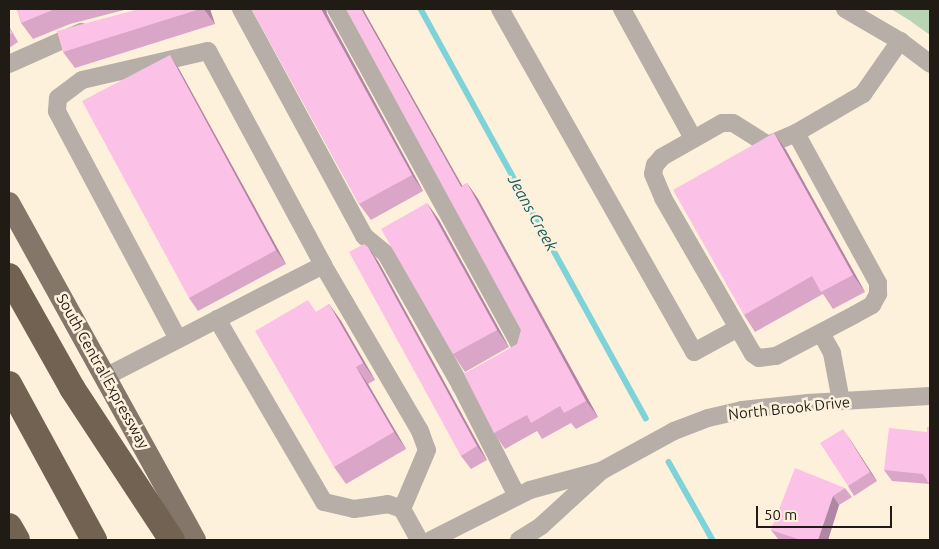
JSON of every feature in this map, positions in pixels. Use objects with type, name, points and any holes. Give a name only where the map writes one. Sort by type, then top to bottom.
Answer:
[{"type":"highway","points":[[9,276],[72,388],[172,540]]},
{"type":"highway","points":[[9,384],[94,540]]},
{"type":"highway","points":[[9,526],[17,540]]},
{"type":"main road","name":"South Central Expressway","points":[[9,203],[107,376],[195,540]]},
{"type":"street","points":[[241,9],[364,236],[386,254],[461,386],[517,496]]},
{"type":"street","points":[[336,9],[524,351],[461,386]]},
{"type":"street","points":[[500,9],[694,352],[738,328]]},
{"type":"street","points":[[622,9],[693,138]]},
{"type":"street","points":[[845,9],[900,41],[930,64]]},
{"type":"street","points":[[9,64],[72,34],[101,26]]},
{"type":"street","points":[[796,133],[878,283],[878,294],[872,305],[821,333],[765,359],[754,354],[663,198],[653,174],[655,165],[662,157],[722,123],[733,123],[768,145],[796,133],[863,94],[900,41]]},
{"type":"street","points":[[178,339],[57,112],[58,98],[82,80],[208,51],[323,265],[420,431],[427,450],[402,509]]},
{"type":"street","points":[[107,376],[323,265]]},
{"type":"street","points":[[217,319],[324,502],[354,509],[388,504],[402,509],[419,540]]},
{"type":"street","points":[[821,333],[832,353],[841,401]]},
{"type":"street","name":"North Brook Drive","points":[[431,540],[517,496],[601,471],[674,431],[708,418],[742,410],[841,401],[930,396]]},
{"type":"street","name":"North Brook Drive","points":[[519,540],[541,526],[601,471]]},
{"type":"green space","points":[[891,9],[930,9],[930,35],[909,20]]},
{"type":"building","points":[[17,9],[55,9],[21,23]]},
{"type":"building","points":[[139,9],[200,9],[63,52],[57,31]]},
{"type":"building","points":[[252,9],[321,9],[412,175],[359,204]]},
{"type":"building","points":[[346,9],[361,9],[461,187],[467,183],[586,401],[564,413],[560,406],[531,423],[527,415],[494,433],[464,374],[517,344],[521,330]]},
{"type":"building","points":[[170,55],[276,250],[189,298],[82,101]]},
{"type":"building","points":[[774,133],[853,275],[821,292],[812,276],[744,315],[673,190]]},
{"type":"building","points":[[427,203],[497,330],[453,354],[381,229]]},
{"type":"building","points":[[364,244],[368,247],[477,446],[461,456],[349,252]]},
{"type":"building","points":[[308,300],[316,312],[329,304],[363,363],[356,367],[394,432],[334,467],[255,331]]},
{"type":"building","points":[[927,427],[930,427],[930,485],[923,474],[884,470],[889,428],[927,432]]},
{"type":"building","points":[[843,429],[870,472],[848,486],[820,443]]},
{"type":"building","points":[[795,468],[845,488],[833,496],[818,540],[801,540],[771,530]]},
{"type":"waterway","name":"Jeans Creek","points":[[421,9],[646,418]]},
{"type":"waterway","name":"Jeans Creek","points":[[669,462],[713,540]]}]
